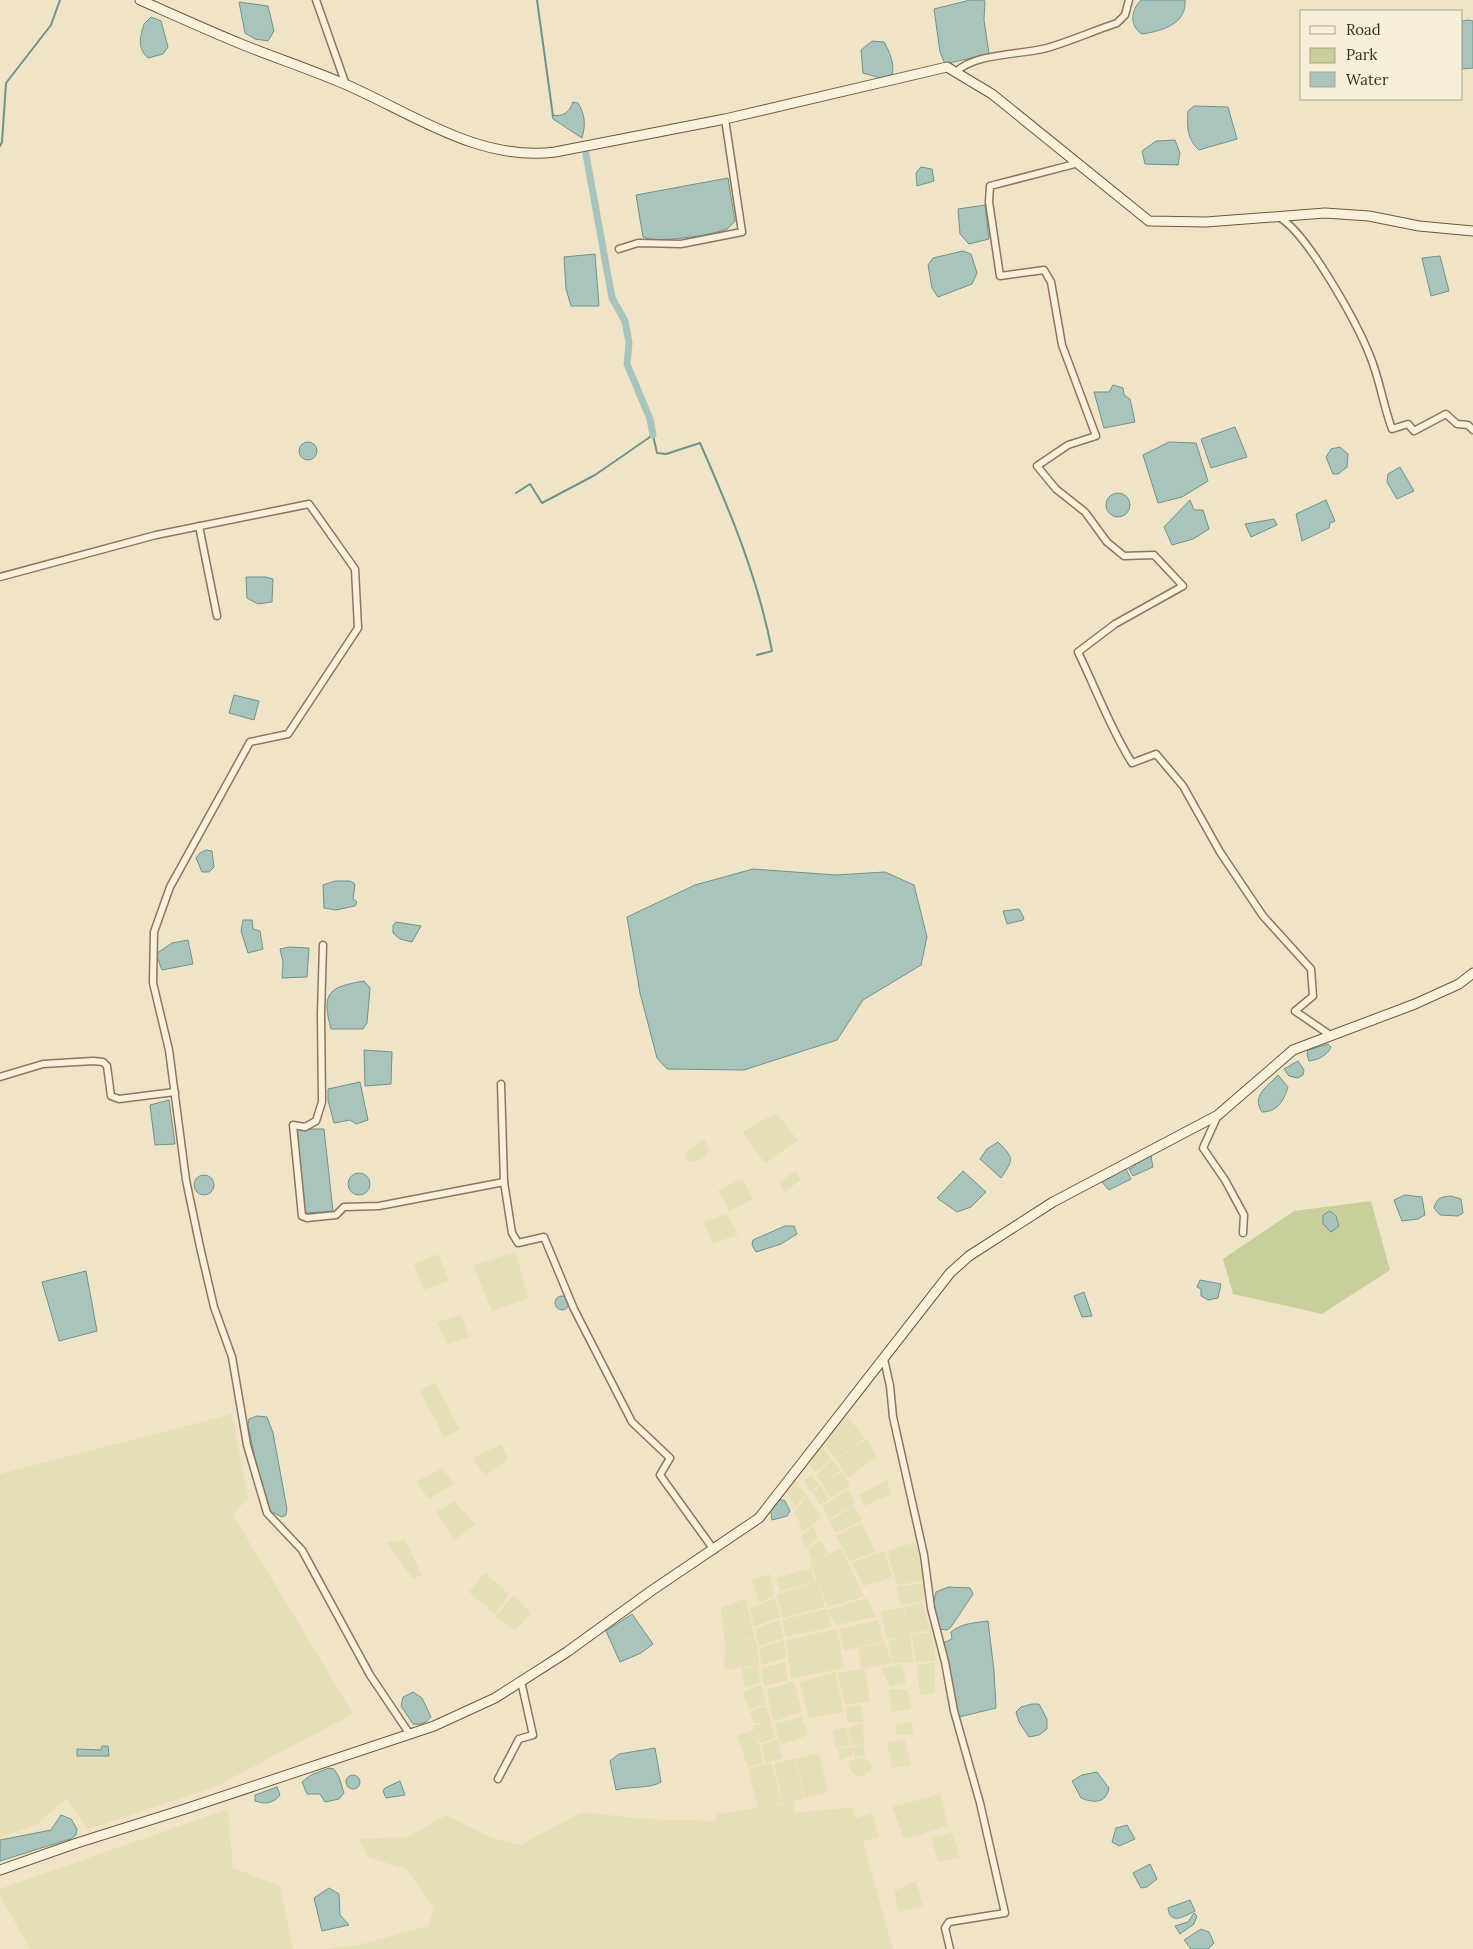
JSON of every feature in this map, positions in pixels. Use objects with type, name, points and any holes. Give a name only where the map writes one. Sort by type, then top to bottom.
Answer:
[{"type":"main road","points":[[140,0],[240,43],[346,85],[472,142],[509,153],[535,155],[556,152],[725,120],[947,67],[992,94],[1075,164],[1149,221],[1206,222],[1325,213],[1369,216],[1419,226],[1473,231]]},
{"type":"main road","points":[[0,1870],[55,1850],[434,1726],[495,1698],[567,1652],[651,1591],[759,1518],[950,1273],[969,1256],[1053,1202],[1218,1115],[1293,1050],[1415,1004],[1459,984],[1473,973]]},
{"type":"street","points":[[316,0],[346,85]]},
{"type":"street","points":[[956,72],[968,62],[1035,51],[1117,24],[1125,15],[1129,0]]},
{"type":"street","points":[[619,249],[638,243],[681,244],[742,232],[725,120]]},
{"type":"street","points":[[1075,164],[990,186],[989,202],[1000,276],[1044,270],[1050,282],[1062,345],[1096,436],[1068,445],[1037,466],[1056,489],[1085,512],[1107,542],[1124,556],[1154,555],[1183,586],[1115,624],[1078,652],[1106,710],[1117,739],[1132,763],[1156,754],[1167,765],[1183,786],[1220,852],[1263,916],[1310,969],[1313,996],[1295,1011],[1330,1035]]},
{"type":"street","points":[[1280,217],[1290,224],[1333,285],[1370,356],[1392,429],[1408,424],[1414,431],[1446,414],[1457,424],[1468,425],[1473,430]]},
{"type":"street","points":[[0,577],[200,526],[309,504],[355,569],[358,628],[288,734],[250,742],[170,887],[154,932],[153,983],[169,1050],[186,1180],[200,1247],[214,1307],[232,1357],[247,1445],[267,1512],[302,1550],[370,1676],[409,1733]]},
{"type":"street","points":[[200,526],[217,616]]},
{"type":"street","points":[[323,945],[321,1014],[322,1102],[316,1121],[305,1127],[293,1126],[302,1216],[306,1218],[336,1215],[344,1207],[379,1206],[504,1182]]},
{"type":"street","points":[[0,1076],[44,1064],[93,1061],[103,1062],[107,1066],[111,1096],[119,1099],[175,1092]]},
{"type":"street","points":[[501,1084],[504,1182],[512,1233],[518,1243],[544,1237],[574,1309],[632,1422],[670,1458],[660,1474],[714,1550]]},
{"type":"street","points":[[1218,1115],[1204,1148],[1225,1180],[1244,1216],[1243,1234]]},
{"type":"street","points":[[1244,1216],[1245,1213],[1252,1214]]},
{"type":"street","points":[[884,1360],[890,1386],[893,1417],[924,1555],[930,1608],[945,1662],[954,1711],[980,1803],[1005,1913],[950,1922],[945,1928],[950,1949]]},
{"type":"street","points":[[498,1779],[519,1739],[534,1735],[521,1681]]},
{"type":"shaded area","points":[[776,1113],[798,1140],[765,1163],[742,1132]]},
{"type":"shaded area","points":[[704,1139],[710,1150],[701,1160],[688,1162],[685,1152]]},
{"type":"shaded area","points":[[795,1171],[801,1180],[784,1192],[779,1183]]},
{"type":"shaded area","points":[[742,1179],[753,1199],[729,1211],[718,1190]]},
{"type":"shaded area","points":[[727,1214],[738,1235],[712,1243],[704,1222]]},
{"type":"shaded area","points":[[516,1252],[528,1298],[492,1311],[473,1265]]},
{"type":"shaded area","points":[[438,1254],[449,1281],[424,1290],[414,1264]]},
{"type":"shaded area","points":[[461,1314],[469,1337],[447,1344],[437,1322]]},
{"type":"shaded area","points":[[435,1383],[460,1429],[445,1438],[420,1391]]},
{"type":"shaded area","points":[[232,1414],[248,1498],[233,1515],[353,1714],[215,1787],[88,1829],[66,1799],[36,1825],[0,1837],[0,1474]]},
{"type":"shaded area","points":[[846,1415],[865,1438],[836,1459],[822,1442]]},
{"type":"shaded area","points":[[866,1439],[877,1456],[848,1478],[836,1460]]},
{"type":"shaded area","points":[[501,1444],[508,1459],[485,1476],[473,1458]]},
{"type":"shaded area","points":[[821,1445],[831,1458],[815,1472],[807,1463]]},
{"type":"shaded area","points":[[832,1459],[840,1471],[823,1484],[816,1475]]},
{"type":"shaded area","points":[[442,1468],[454,1484],[429,1499],[416,1482]]},
{"type":"shaded area","points":[[842,1472],[850,1486],[831,1498],[823,1485]]},
{"type":"shaded area","points":[[811,1475],[820,1485],[810,1492],[804,1481]]},
{"type":"shaded area","points":[[887,1480],[891,1494],[864,1506],[859,1495]]},
{"type":"shaded area","points":[[793,1481],[806,1495],[795,1507],[786,1490]]},
{"type":"shaded area","points":[[821,1486],[829,1500],[819,1505],[813,1492]]},
{"type":"shaded area","points":[[848,1490],[855,1503],[829,1520],[822,1506]]},
{"type":"shaded area","points":[[807,1495],[821,1518],[803,1532],[795,1512]]},
{"type":"shaded area","points":[[454,1501],[475,1525],[454,1540],[436,1512]]},
{"type":"shaded area","points":[[853,1506],[863,1520],[836,1533],[829,1522]]},
{"type":"shaded area","points":[[862,1523],[875,1552],[850,1561],[836,1536]]},
{"type":"shaded area","points":[[813,1526],[819,1538],[806,1548],[801,1536]]},
{"type":"shaded area","points":[[405,1540],[422,1575],[413,1579],[387,1542]]},
{"type":"shaded area","points":[[820,1540],[827,1553],[819,1558],[841,1549],[864,1596],[828,1607],[818,1582],[825,1607],[782,1618],[777,1595],[817,1581],[808,1549]]},
{"type":"shaded area","points":[[916,1542],[923,1581],[897,1585],[887,1551]]},
{"type":"shaded area","points":[[884,1551],[892,1578],[863,1586],[852,1563]]},
{"type":"shaded area","points":[[811,1568],[815,1581],[780,1591],[776,1578]]},
{"type":"shaded area","points":[[485,1573],[509,1594],[495,1614],[469,1592]]},
{"type":"shaded area","points":[[770,1574],[774,1595],[759,1603],[752,1580]]},
{"type":"shaded area","points":[[926,1583],[924,1601],[901,1605],[896,1587]]},
{"type":"shaded area","points":[[514,1595],[531,1613],[515,1631],[495,1617]]},
{"type":"shaded area","points":[[746,1598],[754,1637],[737,1641],[755,1638],[758,1648],[759,1665],[724,1670],[725,1644],[721,1608]]},
{"type":"shaded area","points":[[775,1598],[780,1617],[754,1627],[750,1608]]},
{"type":"shaded area","points":[[867,1598],[876,1617],[836,1625],[827,1610]]},
{"type":"shaded area","points":[[922,1603],[930,1630],[910,1634],[913,1663],[893,1663],[888,1642],[903,1636],[887,1639],[881,1612],[903,1607],[907,1635],[904,1607]]},
{"type":"shaded area","points":[[826,1609],[832,1627],[786,1637],[782,1620]]},
{"type":"shaded area","points":[[779,1620],[784,1638],[759,1646],[755,1629]]},
{"type":"shaded area","points":[[878,1620],[883,1641],[844,1651],[839,1629]]},
{"type":"shaded area","points":[[837,1629],[844,1668],[791,1679],[786,1640]]},
{"type":"shaded area","points":[[931,1632],[936,1661],[916,1662],[912,1635]]},
{"type":"shaded area","points":[[784,1640],[786,1658],[761,1665],[760,1648]]},
{"type":"shaded area","points":[[885,1642],[892,1663],[860,1669],[859,1648]]},
{"type":"shaded area","points":[[785,1662],[788,1680],[764,1686],[761,1668]]},
{"type":"shaded area","points":[[935,1662],[935,1693],[920,1695],[917,1665]]},
{"type":"shaded area","points":[[902,1664],[906,1683],[890,1687],[881,1668]]},
{"type":"shaded area","points":[[758,1666],[760,1682],[745,1688],[741,1669]]},
{"type":"shaded area","points":[[865,1669],[870,1701],[845,1705],[837,1673]]},
{"type":"shaded area","points":[[835,1672],[844,1712],[809,1718],[799,1682]]},
{"type":"shaded area","points":[[794,1681],[802,1712],[773,1722],[767,1690]]},
{"type":"shaded area","points":[[761,1684],[766,1704],[749,1709],[743,1693]]},
{"type":"shaded area","points":[[889,1689],[908,1690],[911,1709],[892,1712]]},
{"type":"shaded area","points":[[861,1705],[864,1722],[847,1722],[846,1708]]},
{"type":"shaded area","points":[[766,1706],[776,1738],[760,1743],[756,1735],[764,1762],[748,1767],[737,1735],[754,1730],[753,1726],[765,1723],[754,1723],[750,1712]]},
{"type":"shaded area","points":[[802,1717],[808,1735],[780,1745],[775,1724]]},
{"type":"shaded area","points":[[912,1722],[913,1734],[896,1735],[895,1724]]},
{"type":"shaded area","points":[[863,1723],[864,1742],[851,1746],[848,1728]]},
{"type":"shaded area","points":[[846,1727],[850,1745],[836,1748],[833,1731]]},
{"type":"shaded area","points":[[777,1739],[783,1758],[766,1763],[761,1745]]},
{"type":"shaded area","points":[[905,1740],[911,1765],[892,1768],[887,1742]]},
{"type":"shaded area","points":[[864,1743],[865,1755],[855,1758],[853,1747]]},
{"type":"shaded area","points":[[852,1747],[853,1756],[840,1760],[838,1750]]},
{"type":"shaded area","points":[[819,1753],[828,1792],[805,1798],[796,1759]]},
{"type":"shaded area","points":[[864,1757],[872,1765],[870,1772],[861,1777],[851,1772],[848,1761]]},
{"type":"shaded area","points":[[795,1758],[804,1798],[789,1803],[794,1802],[795,1813],[853,1807],[856,1818],[872,1813],[879,1837],[863,1842],[893,1949],[325,1949],[358,1945],[428,1926],[434,1908],[406,1869],[368,1857],[358,1839],[408,1837],[446,1815],[490,1837],[520,1845],[582,1812],[645,1819],[717,1821],[716,1814],[758,1808],[748,1769],[771,1763],[782,1803],[771,1806],[783,1804],[774,1764]]},
{"type":"shaded area","points":[[940,1794],[948,1826],[904,1839],[892,1807]]},
{"type":"shaded area","points":[[228,1809],[233,1868],[280,1886],[293,1949],[30,1949],[0,1895],[0,1889]]},
{"type":"shaded area","points":[[952,1832],[960,1858],[938,1862],[931,1838]]},
{"type":"shaded area","points":[[916,1881],[923,1906],[899,1912],[899,1914],[894,1891]]},
{"type":"green space","points":[[1371,1201],[1390,1270],[1322,1314],[1233,1294],[1223,1259],[1294,1211]]},
{"type":"water","points":[[970,0],[984,0],[985,2],[984,20],[989,54],[945,64],[940,52],[934,9]]},
{"type":"water","points":[[1141,0],[1185,0],[1185,8],[1178,21],[1172,25],[1142,34],[1133,22],[1133,13]]},
{"type":"water","points":[[239,2],[268,6],[274,31],[268,41],[255,39],[245,33]]},
{"type":"water","points":[[151,17],[161,21],[168,47],[163,54],[148,58],[142,50],[141,38],[144,24]]},
{"type":"water","points":[[1463,21],[1473,21],[1473,68],[1463,69]]},
{"type":"water","points":[[872,41],[884,42],[893,67],[892,76],[881,78],[863,73],[861,50]]},
{"type":"water","points":[[573,102],[578,103],[583,116],[584,128],[582,138],[553,119],[552,115],[565,113],[570,109]]},
{"type":"water","points":[[1194,106],[1228,107],[1237,139],[1199,150],[1192,142],[1188,127],[1188,111]]},
{"type":"water","points":[[1175,140],[1180,153],[1178,165],[1145,164],[1142,151],[1156,141]]},
{"type":"water","points":[[921,167],[932,169],[934,181],[917,186],[916,173]]},
{"type":"water","points":[[728,178],[735,221],[727,229],[697,236],[671,239],[659,240],[643,237],[636,195]]},
{"type":"water","points":[[985,205],[989,239],[969,244],[960,234],[958,209]]},
{"type":"water","points":[[963,251],[971,254],[977,273],[972,284],[938,297],[932,288],[928,265],[933,258]]},
{"type":"water","points":[[595,254],[599,306],[571,306],[566,289],[564,257]]},
{"type":"water","points":[[1440,256],[1449,291],[1431,296],[1422,258]]},
{"type":"water","points":[[1113,385],[1123,388],[1124,395],[1130,399],[1135,422],[1104,428],[1094,392],[1109,392]]},
{"type":"water","points":[[1235,427],[1247,457],[1211,468],[1201,439]]},
{"type":"water","points":[[304,442],[312,442],[317,447],[315,458],[304,460],[299,455],[299,447]]},
{"type":"water","points":[[1169,442],[1196,443],[1208,481],[1182,497],[1158,503],[1143,455]]},
{"type":"water","points":[[1340,447],[1348,454],[1347,467],[1338,474],[1333,474],[1326,457],[1331,449]]},
{"type":"water","points":[[1400,467],[1414,491],[1397,499],[1387,482],[1388,474]]},
{"type":"water","points":[[1118,493],[1123,494],[1129,500],[1129,510],[1123,516],[1118,517],[1113,516],[1107,510],[1106,505],[1107,500],[1113,494]]},
{"type":"water","points":[[1190,500],[1194,510],[1203,510],[1209,529],[1193,539],[1172,545],[1164,527]]},
{"type":"water","points":[[1326,500],[1335,521],[1330,523],[1329,528],[1302,541],[1296,514]]},
{"type":"water","points":[[1274,519],[1277,525],[1251,537],[1245,524]]},
{"type":"water","points":[[246,577],[273,579],[272,602],[258,604],[247,598]]},
{"type":"water","points":[[234,695],[259,701],[254,720],[229,713]]},
{"type":"water","points":[[206,850],[212,851],[214,867],[209,872],[202,872],[196,858]]},
{"type":"water","points":[[753,869],[836,875],[885,872],[914,885],[927,937],[921,965],[863,1000],[837,1040],[744,1070],[667,1069],[657,1058],[640,993],[627,917],[695,885]]},
{"type":"water","points":[[335,881],[350,881],[355,884],[353,899],[357,902],[355,906],[336,910],[324,908],[323,885]]},
{"type":"water","points":[[1019,909],[1024,918],[1023,920],[1007,924],[1003,911]]},
{"type":"water","points":[[243,920],[252,920],[253,929],[260,931],[263,949],[248,953],[241,931]]},
{"type":"water","points":[[396,922],[421,926],[412,942],[400,939],[393,933],[393,925]]},
{"type":"water","points":[[188,940],[193,964],[162,970],[156,954],[172,943]]},
{"type":"water","points":[[289,947],[309,948],[307,977],[282,978],[283,962],[280,949]]},
{"type":"water","points":[[364,981],[370,988],[367,1023],[363,1029],[331,1029],[327,1007],[331,993],[343,986]]},
{"type":"water","points":[[1328,1044],[1331,1047],[1325,1055],[1309,1061],[1308,1050]]},
{"type":"water","points":[[364,1050],[392,1052],[391,1084],[365,1086]]},
{"type":"water","points":[[1298,1061],[1304,1070],[1303,1075],[1298,1078],[1289,1076],[1284,1069]]},
{"type":"water","points":[[1278,1075],[1288,1087],[1284,1097],[1276,1108],[1262,1112],[1258,1101],[1259,1096]]},
{"type":"water","points":[[360,1082],[368,1120],[356,1124],[350,1120],[334,1123],[328,1100],[328,1089]]},
{"type":"water","points":[[169,1100],[175,1144],[155,1145],[150,1105]]},
{"type":"water","points":[[295,1129],[324,1129],[333,1211],[305,1213]]},
{"type":"water","points":[[998,1142],[1007,1152],[1010,1159],[1008,1167],[1001,1178],[980,1159],[987,1149]]},
{"type":"water","points":[[1151,1156],[1153,1167],[1133,1176],[1129,1169],[1134,1167],[1138,1160]]},
{"type":"water","points":[[1126,1169],[1131,1179],[1109,1190],[1100,1180]]},
{"type":"water","points":[[963,1171],[986,1192],[971,1207],[957,1212],[937,1198]]},
{"type":"water","points":[[359,1173],[367,1176],[370,1184],[367,1192],[359,1195],[351,1192],[348,1184],[351,1176]]},
{"type":"water","points":[[204,1175],[211,1178],[214,1185],[211,1192],[204,1195],[197,1192],[194,1185],[197,1178]]},
{"type":"water","points":[[1405,1195],[1422,1197],[1425,1215],[1418,1219],[1402,1221],[1394,1200]]},
{"type":"water","points":[[1451,1196],[1461,1199],[1463,1213],[1458,1216],[1440,1215],[1434,1208],[1438,1200],[1442,1197]]},
{"type":"water","points":[[1330,1211],[1336,1216],[1339,1226],[1331,1232],[1323,1224],[1323,1215]]},
{"type":"water","points":[[785,1226],[794,1226],[797,1234],[781,1244],[756,1252],[752,1245],[753,1240]]},
{"type":"water","points":[[86,1271],[97,1331],[59,1341],[42,1282]]},
{"type":"water","points":[[1200,1280],[1221,1284],[1218,1298],[1208,1300],[1201,1296],[1201,1289],[1197,1287]]},
{"type":"water","points":[[1084,1292],[1092,1316],[1082,1317],[1074,1296]]},
{"type":"water","points":[[562,1296],[567,1298],[569,1303],[567,1308],[562,1310],[557,1308],[555,1303],[557,1298]]},
{"type":"water","points":[[257,1416],[267,1417],[273,1433],[287,1509],[286,1515],[282,1517],[270,1511],[261,1486],[248,1425],[249,1419]]},
{"type":"water","points":[[777,1498],[785,1501],[790,1511],[787,1516],[772,1520],[770,1507]]},
{"type":"water","points":[[948,1587],[970,1588],[973,1594],[947,1630],[939,1629],[933,1605],[936,1592]]},
{"type":"water","points":[[632,1614],[653,1644],[641,1653],[620,1662],[606,1631]]},
{"type":"water","points":[[988,1621],[996,1708],[959,1717],[943,1643],[952,1639],[951,1632],[959,1627]]},
{"type":"water","points":[[413,1692],[422,1698],[431,1717],[421,1724],[413,1724],[401,1706],[403,1697]]},
{"type":"water","points":[[1039,1704],[1047,1719],[1047,1729],[1039,1735],[1029,1737],[1019,1722],[1016,1712],[1021,1707]]},
{"type":"water","points":[[102,1746],[108,1746],[109,1756],[77,1756],[77,1749],[101,1750]]},
{"type":"water","points":[[655,1748],[661,1782],[651,1786],[616,1790],[610,1761],[619,1754]]},
{"type":"water","points":[[329,1768],[334,1769],[339,1777],[344,1793],[339,1799],[325,1802],[320,1794],[307,1794],[302,1782],[311,1775]]},
{"type":"water","points":[[1097,1772],[1109,1788],[1105,1797],[1098,1801],[1081,1798],[1072,1781],[1082,1775]]},
{"type":"water","points":[[350,1775],[356,1775],[360,1782],[356,1789],[350,1789],[346,1785],[346,1779]]},
{"type":"water","points":[[400,1781],[405,1795],[386,1798],[383,1791],[385,1788]]},
{"type":"water","points":[[277,1787],[280,1795],[275,1800],[266,1803],[255,1801],[255,1795]]},
{"type":"water","points":[[61,1815],[71,1819],[77,1829],[76,1835],[70,1839],[0,1861],[0,1840],[51,1830]]},
{"type":"water","points":[[1127,1825],[1135,1839],[1119,1846],[1112,1842],[1116,1828]]},
{"type":"water","points":[[1150,1864],[1157,1879],[1147,1887],[1141,1888],[1133,1873]]},
{"type":"water","points":[[329,1888],[339,1894],[340,1915],[349,1925],[322,1931],[314,1898]]},
{"type":"water","points":[[1190,1900],[1195,1911],[1178,1918],[1172,1917],[1169,1914],[1168,1908]]},
{"type":"water","points":[[1194,1913],[1197,1916],[1194,1924],[1180,1934],[1175,1926],[1188,1922]]},
{"type":"water","points":[[1201,1929],[1209,1932],[1214,1943],[1208,1949],[1191,1949],[1184,1940]]},
{"type":"waterway","points":[[0,146],[2,142],[6,83],[51,25],[60,0]]},
{"type":"waterway","points":[[537,0],[553,116]]},
{"type":"waterway","points":[[585,149],[612,298],[625,321],[629,343],[627,364],[650,419],[653,435]]},
{"type":"waterway","points":[[516,493],[530,484],[542,503],[595,475],[650,437],[653,428]]},
{"type":"waterway","points":[[653,435],[657,453],[666,454],[700,443],[742,545],[759,597],[772,651],[757,655]]}]
